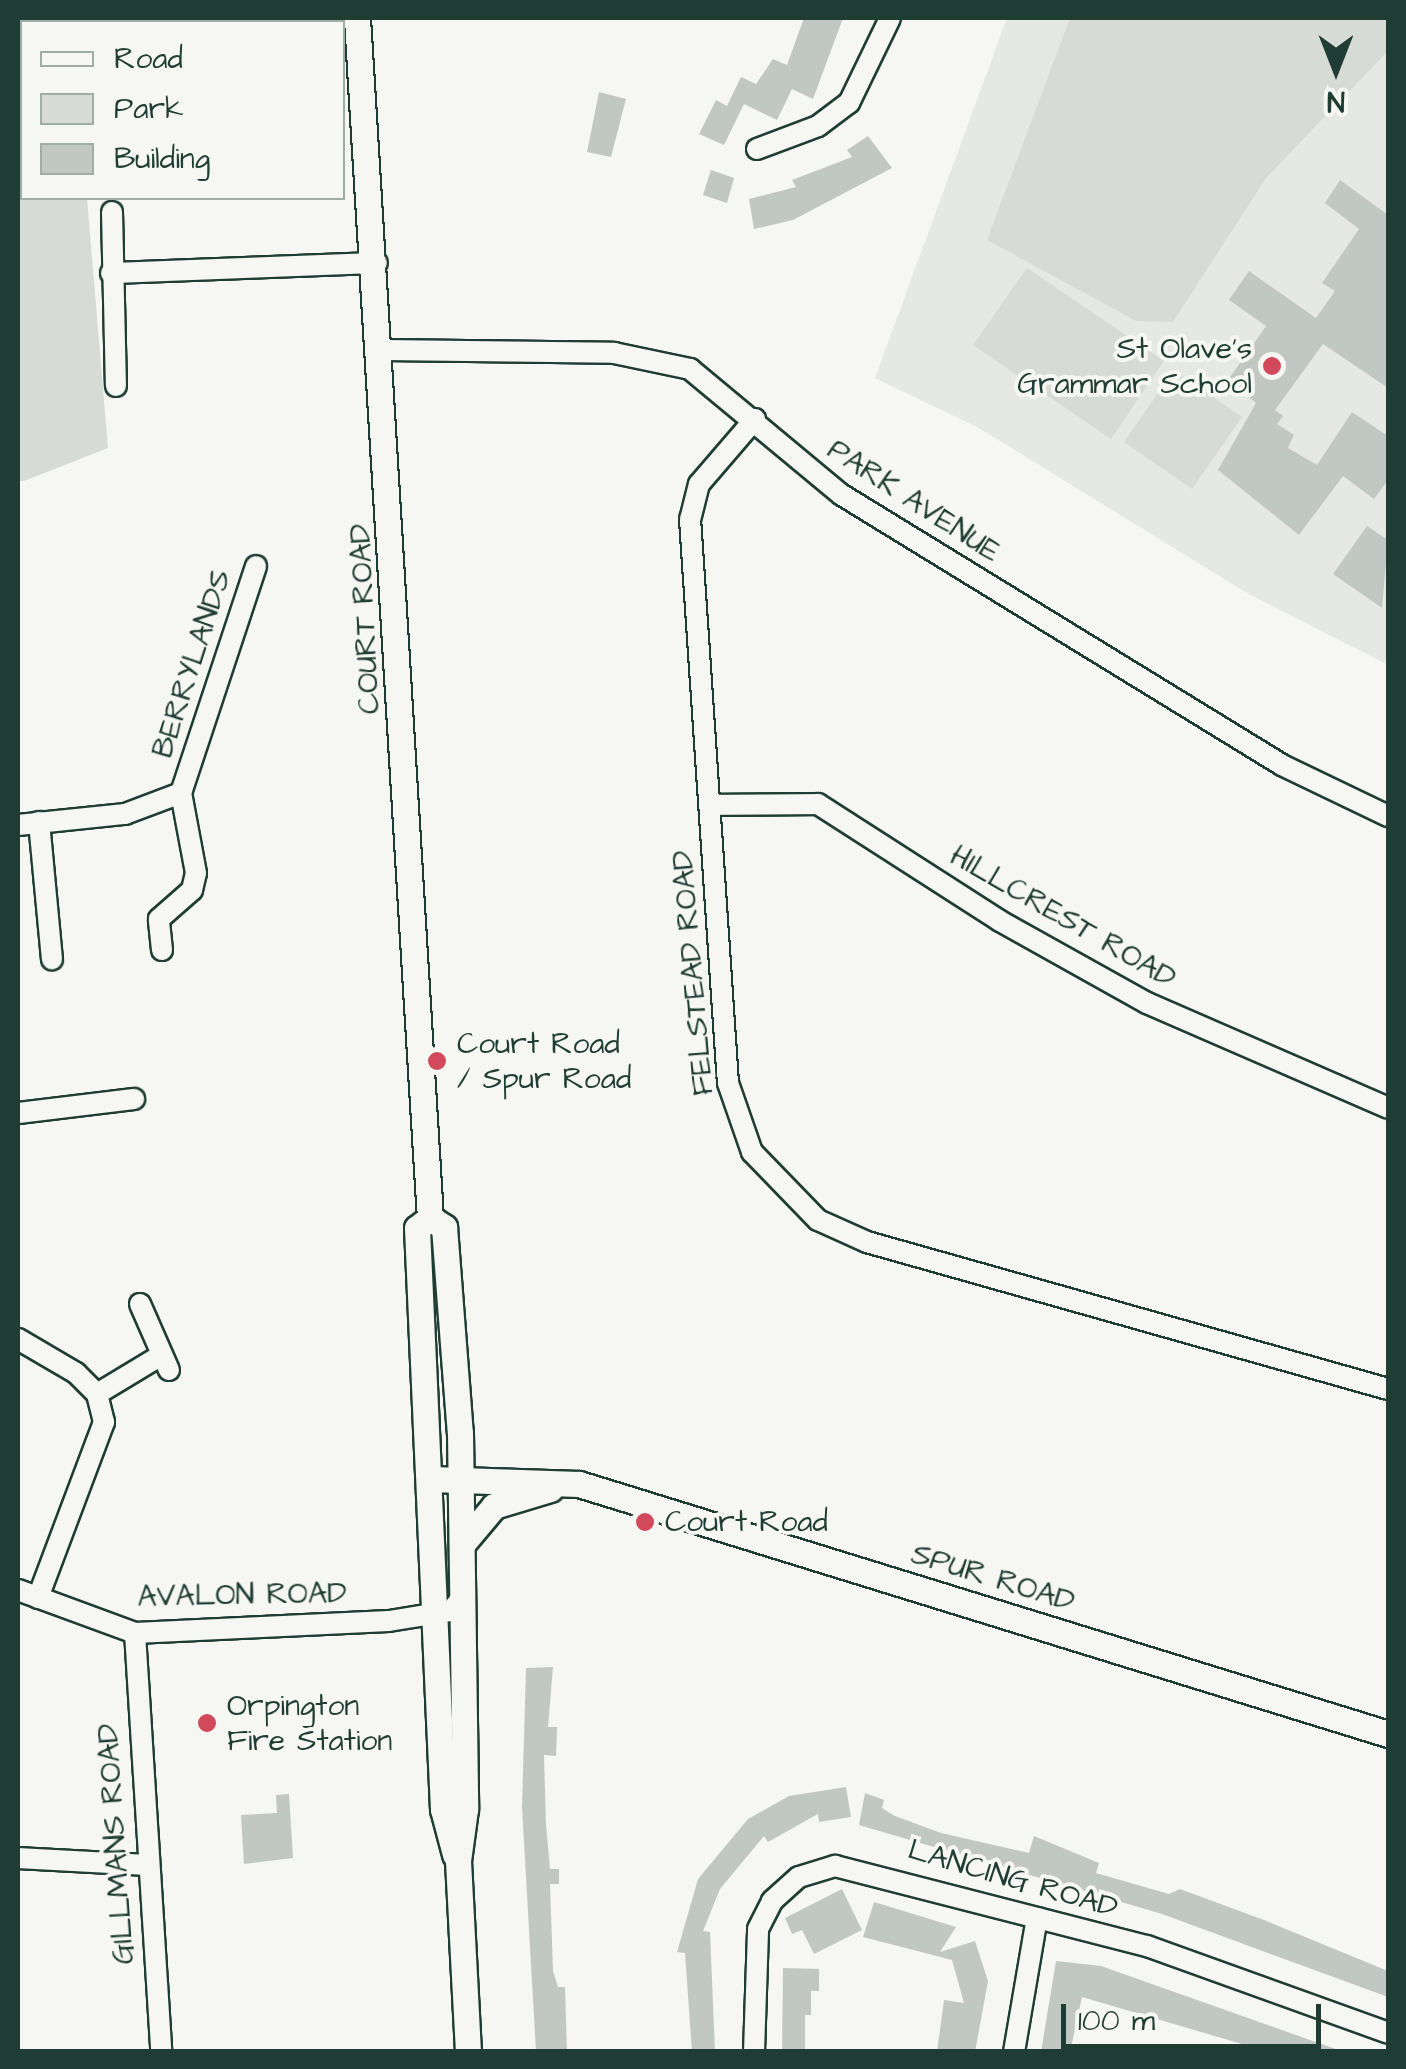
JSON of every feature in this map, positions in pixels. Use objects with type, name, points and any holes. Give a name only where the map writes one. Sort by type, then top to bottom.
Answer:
[{"type":"main road","name":"COURT ROAD","points":[[357,18],[378,262],[430,1218]]},
{"type":"main road","name":"COURT ROAD","points":[[430,1218],[444,1227],[461,1478],[465,1809],[458,1861],[468,2052]]},
{"type":"main road","name":"COURT ROAD","points":[[430,1218],[417,1228],[431,1479],[442,1809],[458,1861]]},
{"type":"main road","name":"SPUR ROAD","points":[[431,1479],[579,1484],[1388,1734]]},
{"type":"main road","points":[[463,1543],[502,1501],[579,1484]]},
{"type":"street","points":[[757,150],[818,126],[849,103],[890,18]]},
{"type":"street","points":[[112,212],[116,386]]},
{"type":"street","points":[[112,273],[378,262]]},
{"type":"street","name":"PARK AVENUE","points":[[383,350],[660,359],[716,384],[842,495],[1282,765],[1388,816]]},
{"type":"street","name":"FELSTEAD ROAD","points":[[755,419],[691,502],[728,1083],[752,1152],[818,1220],[867,1242],[1388,1388]]},
{"type":"street","name":"BERRYLANDS","points":[[28,823],[126,814],[181,793],[256,566]]},
{"type":"street","points":[[162,950],[159,919],[192,890],[196,873],[181,793]]},
{"type":"street","name":"HILLCREST ROAD","points":[[709,805],[818,804],[1000,922],[1147,1002],[1388,1108]]},
{"type":"street","points":[[28,823],[52,959]]},
{"type":"street","points":[[18,1112],[134,1099]]},
{"type":"street","points":[[96,1394],[164,1363],[140,1304]]},
{"type":"street","points":[[18,1339],[76,1373],[96,1394],[104,1422],[38,1598]]},
{"type":"street","name":"AVALON ROAD","points":[[18,1590],[135,1633],[434,1615]]},
{"type":"street","points":[[434,1615],[462,1605],[464,1595]]},
{"type":"street","name":"GILLMANS ROAD","points":[[135,1633],[146,1865],[161,2052]]},
{"type":"street","points":[[18,1858],[146,1865]]},
{"type":"street","name":"LANCING ROAD","points":[[754,2052],[758,1930],[772,1901],[799,1877],[835,1866],[870,1870],[1147,1946],[1388,2033]]},
{"type":"street","points":[[1014,2052],[1037,1918]]},
{"type":"shaded area","points":[[1007,18],[1388,18],[1388,665],[1247,593],[979,428],[875,378]]},
{"type":"green space","points":[[18,18],[72,18],[20,20],[20,200],[87,200],[108,448],[18,481]]},
{"type":"green space","points":[[1070,18],[1388,18],[1386,53],[1266,178],[1173,322],[1136,321],[987,240]]},
{"type":"green space","points":[[1027,268],[1164,361],[1111,439],[973,345]]},
{"type":"green space","points":[[1174,370],[1242,417],[1192,489],[1124,442]]},
{"type":"building","points":[[804,18],[843,18],[813,99],[792,89],[777,120],[744,104],[724,145],[699,134],[716,100],[727,106],[741,77],[756,84],[773,59],[787,65]]},
{"type":"building","points":[[599,92],[626,99],[611,157],[587,152]]},
{"type":"building","points":[[868,136],[892,168],[793,220],[754,229],[749,199],[796,187],[792,180],[852,157],[847,150]]},
{"type":"building","points":[[711,170],[734,178],[727,203],[703,195]]},
{"type":"building","name":"St Olave's Grammar School","points":[[1340,180],[1388,215],[1388,388],[1323,344],[1275,410],[1283,416],[1277,424],[1294,435],[1288,448],[1317,465],[1352,412],[1388,436],[1388,480],[1374,499],[1343,476],[1299,535],[1218,470],[1256,403],[1228,380],[1266,326],[1229,300],[1249,271],[1316,318],[1335,291],[1322,283],[1359,229],[1325,203]]},
{"type":"building","points":[[1367,526],[1388,540],[1382,608],[1333,574]]},
{"type":"building","points":[[553,1667],[548,1727],[557,1727],[556,1756],[544,1755],[546,1824],[550,1869],[559,1869],[559,1884],[550,1884],[553,1971],[558,1987],[565,1987],[567,2052],[536,2052],[522,1807],[526,1668]]},
{"type":"building","points":[[846,1787],[851,1817],[819,1822],[818,1814],[768,1842],[764,1836],[720,1889],[703,1931],[710,1932],[715,2052],[692,2052],[685,1953],[677,1952],[698,1879],[748,1819],[789,1796]]},
{"type":"building","points":[[865,1793],[884,1800],[882,1808],[895,1816],[941,1833],[1029,1853],[1034,1836],[1099,1863],[1096,1873],[1169,1894],[1180,1889],[1264,1920],[1388,1971],[1388,1997],[1162,1914],[859,1825]]},
{"type":"building","points":[[289,1794],[293,1858],[244,1864],[241,1815],[277,1813],[276,1795]]},
{"type":"building","points":[[842,1889],[862,1930],[814,1954],[802,1930],[792,1934],[785,1918]]},
{"type":"building","points":[[874,1902],[956,1927],[940,1952],[975,1941],[988,1981],[975,2052],[937,2052],[944,2000],[964,2003],[952,1960],[863,1937]]},
{"type":"building","points":[[1056,1961],[1101,1966],[1344,2052],[1269,2052],[1082,1997],[1070,2052],[1041,2052]]},
{"type":"building","points":[[783,1968],[819,1969],[819,1991],[811,1991],[811,2015],[805,2015],[805,2052],[782,2052]]},
{"type":"place","name":"St Olave's Grammar School","points":[[1272,366]]},
{"type":"place","name":"Court Road / Spur Road","points":[[437,1061]]},
{"type":"place","name":"Court Road","points":[[645,1522]]},
{"type":"place","name":"Orpington Fire Station","points":[[207,1723]]}]
